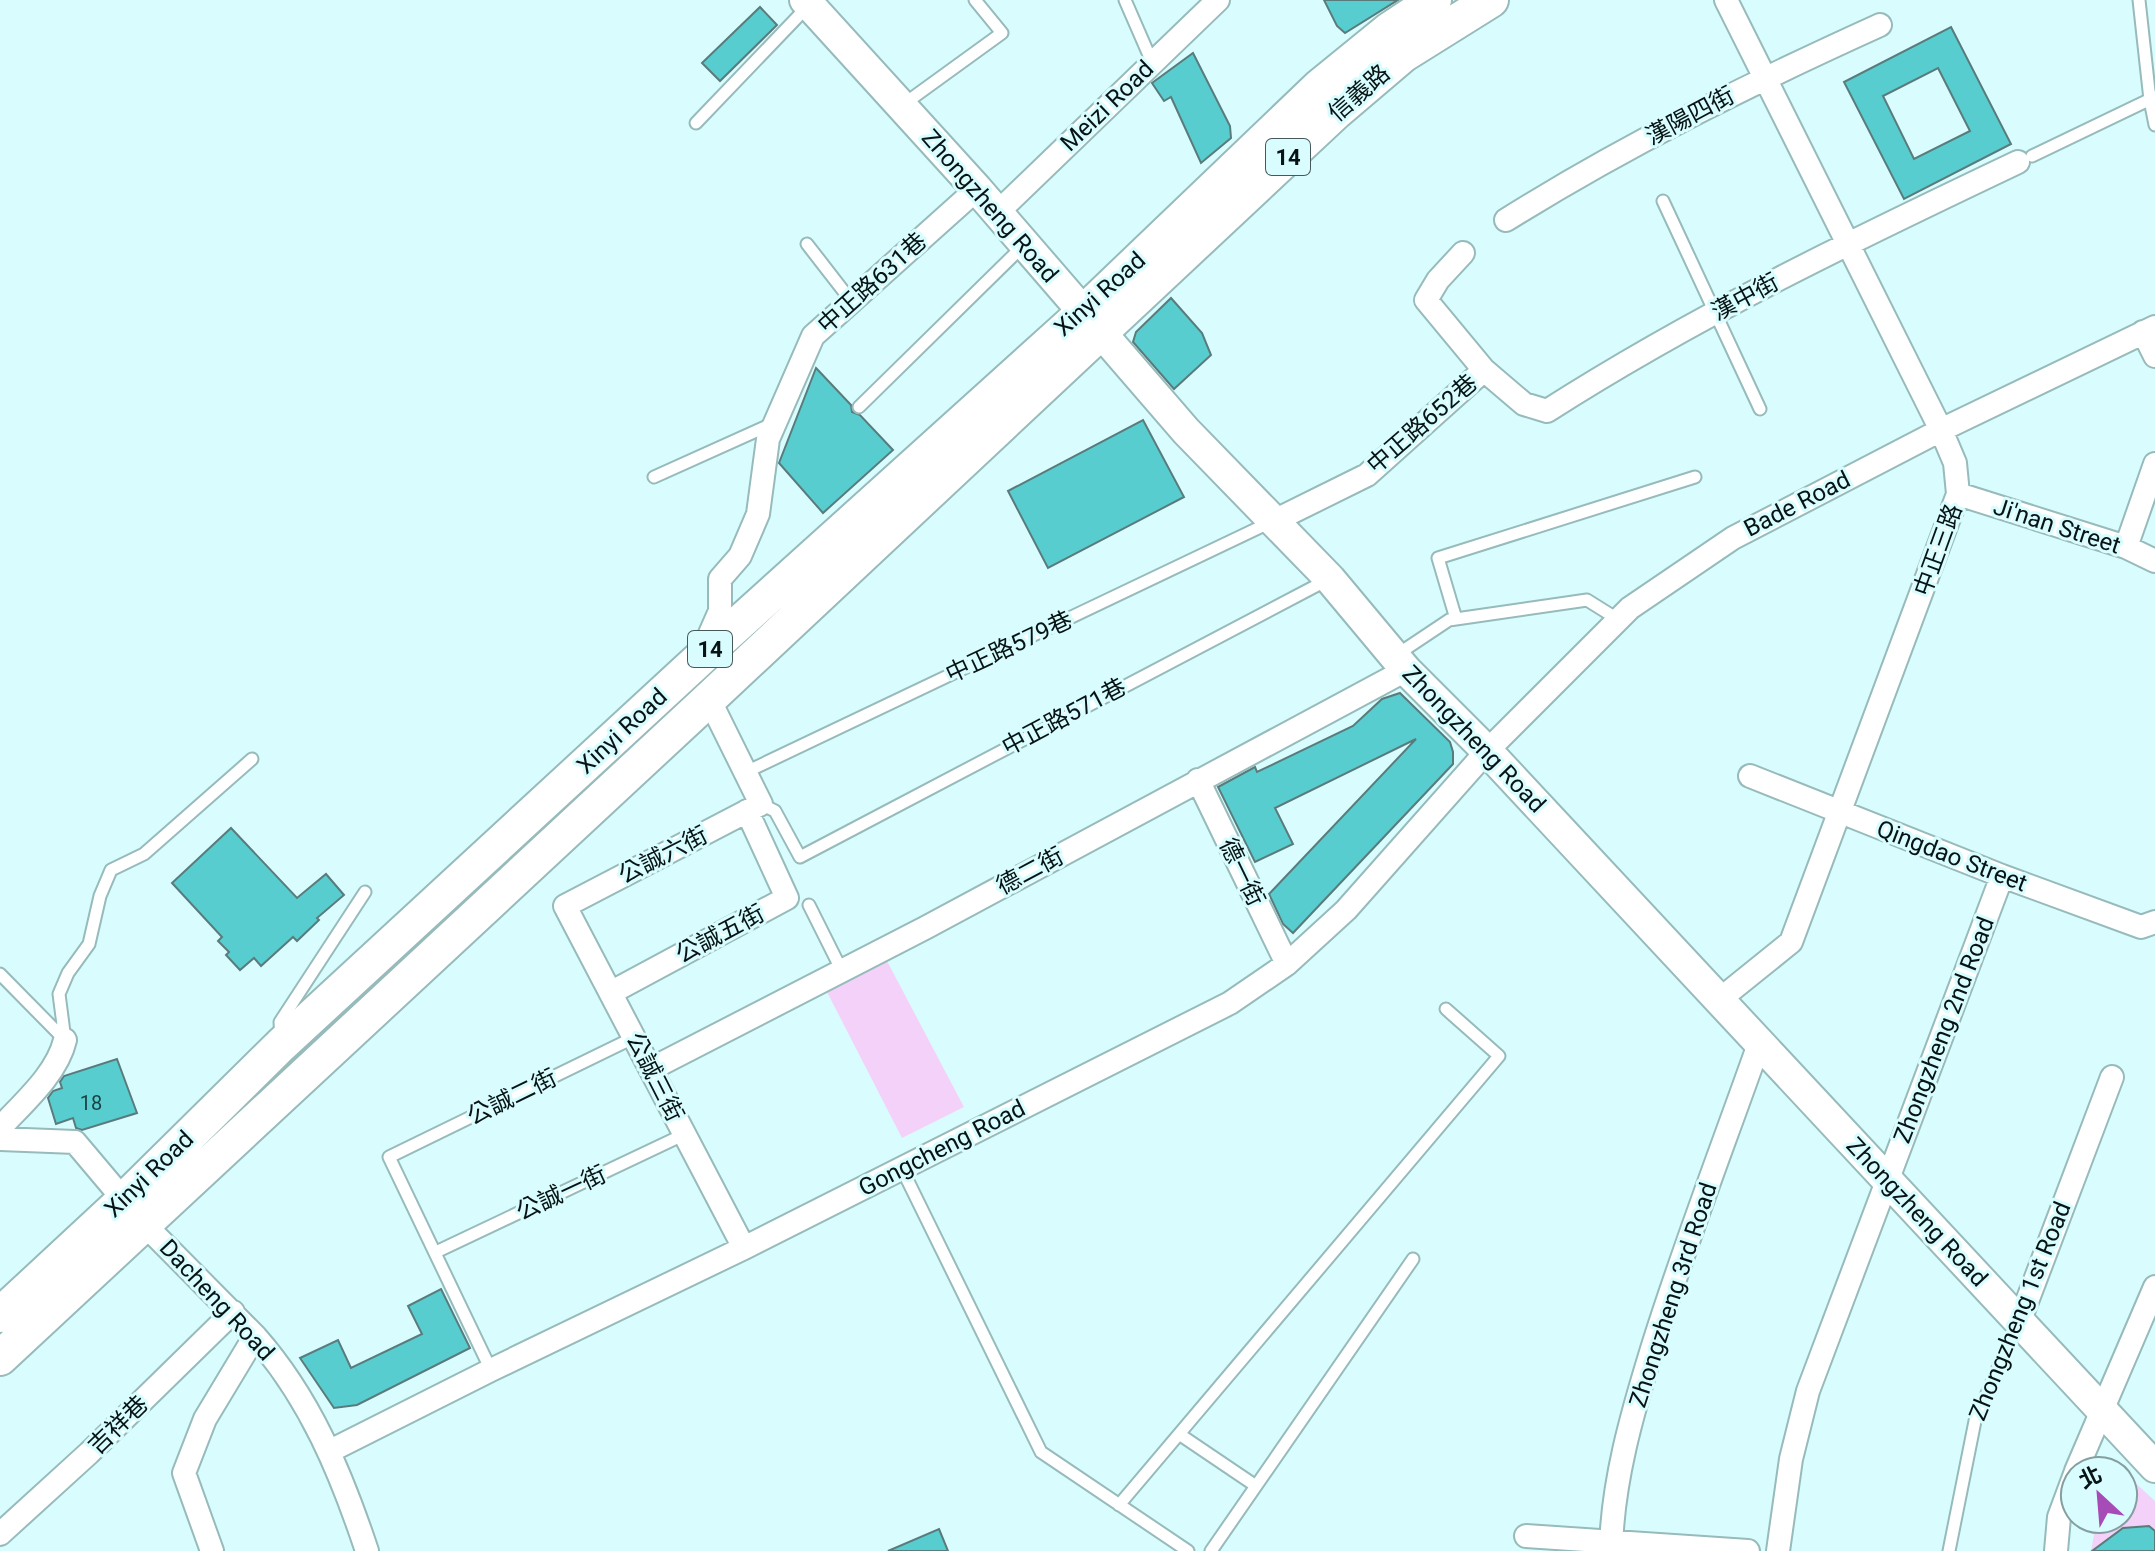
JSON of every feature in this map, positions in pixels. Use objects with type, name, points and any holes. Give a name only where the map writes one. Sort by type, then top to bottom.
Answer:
[{"type":"main road","name":"Xinyi Road","points":[[0,1315],[135,1212],[626,777],[1092,323],[1319,87],[1389,30],[1434,0]]},
{"type":"main road","name":"信義路","points":[[1092,323],[1403,55],[1491,0]]},
{"type":"main road","name":"Xinyi Road","points":[[0,1358],[135,1212],[281,1045],[698,660],[1092,323]]},
{"type":"main road","points":[[602,749],[626,777]]},
{"type":"street","name":"Meizi Road","points":[[997,213],[1218,0]]},
{"type":"street","name":"中正三路","points":[[1719,1000],[1791,942],[1958,494],[1955,463],[1941,430],[1726,0]]},
{"type":"street","name":"Zhongzheng Road","points":[[807,2],[977,189],[1186,431],[1330,579],[1400,663],[1487,751],[2155,1467]]},
{"type":"street","name":"漢陽四街","points":[[1506,220],[1580,174],[1765,77],[1880,25]]},
{"type":"street","name":"漢中街","points":[[1484,370],[1524,404],[1547,411],[1615,367],[1847,243],[2025,159]]},
{"type":"street","name":"中正路631巷","points":[[698,660],[720,611],[720,579],[740,556],[758,514],[768,439],[813,336],[977,189]]},
{"type":"street","points":[[1463,253],[1438,280],[1426,300],[1484,370]]},
{"type":"street","name":"Bade Road","points":[[1487,751],[1630,608],[1733,538],[1941,430],[2149,330]]},
{"type":"street","points":[[2149,330],[2155,356]]},
{"type":"street","name":"中正路652巷","points":[[1274,521],[1367,475],[1484,370]]},
{"type":"street","points":[[2126,547],[2155,464]]},
{"type":"street","name":"Ji'nan Street","points":[[1958,494],[2126,547],[2155,561]]},
{"type":"street","name":"德二街","points":[[651,1069],[842,971],[1198,780],[1400,663]]},
{"type":"street","points":[[709,699],[744,773],[754,808]]},
{"type":"street","name":"Gongcheng Road","points":[[330,1451],[744,1248],[1230,1003],[1287,964],[1346,910],[1487,751]]},
{"type":"street","name":"Qingdao Street","points":[[1750,776],[2002,876],[2141,927],[2155,922]]},
{"type":"street","name":"德一街","points":[[1198,780],[1287,964]]},
{"type":"street","name":"公誠六街","points":[[565,906],[754,808]]},
{"type":"street","name":"公誠五街","points":[[612,992],[787,898],[754,808]]},
{"type":"street","name":"Zhongzheng 2nd Road","points":[[1778,1551],[1791,1459],[1808,1391],[2002,876]]},
{"type":"street","name":"公誠三街","points":[[565,906],[744,1248]]},
{"type":"street","points":[[0,1128],[30,1096],[62,1053],[65,1040]]},
{"type":"street","name":"Zhongzheng 3rd Road","points":[[1611,1545],[1619,1477],[1634,1409],[1670,1293],[1759,1044]]},
{"type":"street","name":"Zhongzheng 1st Road","points":[[2020,1320],[2112,1077]]},
{"type":"street","name":"Dacheng Road","points":[[0,1139],[75,1142],[135,1212],[255,1336],[271,1354],[302,1401],[330,1451],[346,1487],[367,1551]]},
{"type":"street","points":[[2084,1455],[2155,1287]]},
{"type":"street","name":"吉祥巷","points":[[0,1534],[89,1453],[233,1312]]},
{"type":"street","points":[[212,1551],[184,1473],[205,1419],[255,1336]]},
{"type":"street","points":[[2056,1551],[2059,1517]]},
{"type":"street","points":[[1526,1536],[1611,1545],[1748,1551]]},
{"type":"lane","points":[[902,106],[1002,33],[975,0]]},
{"type":"lane","points":[[1125,0],[1152,62]]},
{"type":"lane","points":[[2139,0],[2155,125]]},
{"type":"lane","points":[[696,123],[807,2]]},
{"type":"lane","points":[[2025,159],[2152,99]]},
{"type":"lane","points":[[1663,201],[1760,409]]},
{"type":"lane","points":[[807,244],[852,302]]},
{"type":"lane","points":[[859,407],[1025,244]]},
{"type":"lane","points":[[654,477],[775,422]]},
{"type":"lane","points":[[1456,619],[1438,558],[1695,477]]},
{"type":"lane","name":"中正路579巷","points":[[744,773],[1274,521]]},
{"type":"lane","name":"中正路571巷","points":[[754,808],[775,811],[800,857],[1330,579]]},
{"type":"lane","points":[[1400,663],[1449,620],[1587,600],[1619,620]]},
{"type":"lane","points":[[65,1040],[59,994],[68,973],[89,944],[100,896],[111,870],[144,854],[252,759]]},
{"type":"lane","points":[[281,1045],[280,1022],[365,892]]},
{"type":"lane","points":[[809,905],[842,971]]},
{"type":"lane","points":[[0,974],[65,1040]]},
{"type":"lane","points":[[1119,1505],[1499,1056],[1446,1009]]},
{"type":"lane","name":"公誠二街","points":[[436,1252],[389,1157],[635,1037]]},
{"type":"lane","name":"公誠一街","points":[[436,1252],[685,1134]]},
{"type":"lane","points":[[902,1169],[1041,1452],[1188,1551]]},
{"type":"lane","points":[[436,1252],[491,1370]]},
{"type":"lane","points":[[1211,1551],[1413,1259]]},
{"type":"lane","name":"Zhongzheng 1st Road","points":[[1949,1551],[1975,1421],[2020,1320]]},
{"type":"lane","points":[[1179,1434],[1256,1486]]},
{"type":"shaded area","points":[[887,961],[964,1107],[902,1138],[827,992]]},
{"type":"shaded area","points":[[2139,1486],[2155,1501],[2155,1551],[2091,1551],[2094,1535],[2139,1535]]},
{"type":"building","points":[[1324,0],[1398,0],[1345,33],[1337,26]]},
{"type":"building","points":[[760,7],[777,25],[720,81],[702,63]]},
{"type":"building","points":[[1951,27],[2011,144],[1904,199],[1844,82]],"holes":[[[1938,68],[1970,131],[1914,159],[1883,96]]]},
{"type":"building","points":[[1193,53],[1230,126],[1231,138],[1201,163],[1171,97],[1164,101],[1152,83]]},
{"type":"building","points":[[1171,298],[1202,333],[1211,355],[1174,389],[1133,342],[1136,332]]},
{"type":"building","points":[[816,368],[851,405],[852,412],[860,415],[893,450],[823,513],[779,463]]},
{"type":"building","points":[[1143,420],[1184,497],[1048,568],[1008,491]]},
{"type":"building","points":[[1400,693],[1450,742],[1453,764],[1293,933],[1283,924],[1269,894],[1416,739],[1275,808],[1293,844],[1255,862],[1218,787],[1255,767],[1257,772],[1353,726],[1382,699]]},
{"type":"building","points":[[231,828],[297,898],[326,874],[344,895],[317,918],[319,920],[297,941],[293,937],[261,966],[254,958],[240,970],[218,941],[222,937],[172,883]]},
{"type":"building","points":[[117,1059],[137,1113],[82,1130],[76,1128],[73,1118],[56,1124],[48,1098],[53,1091],[62,1088],[60,1082],[64,1076]]},
{"type":"building","points":[[441,1289],[470,1348],[357,1405],[334,1408],[300,1358],[338,1340],[351,1368],[422,1334],[408,1306]]},
{"type":"building","points":[[2149,1526],[2155,1531],[2155,1551],[2092,1551],[2114,1535],[2139,1535],[2139,1527]]},
{"type":"building","points":[[939,1529],[948,1551],[888,1551]]}]
